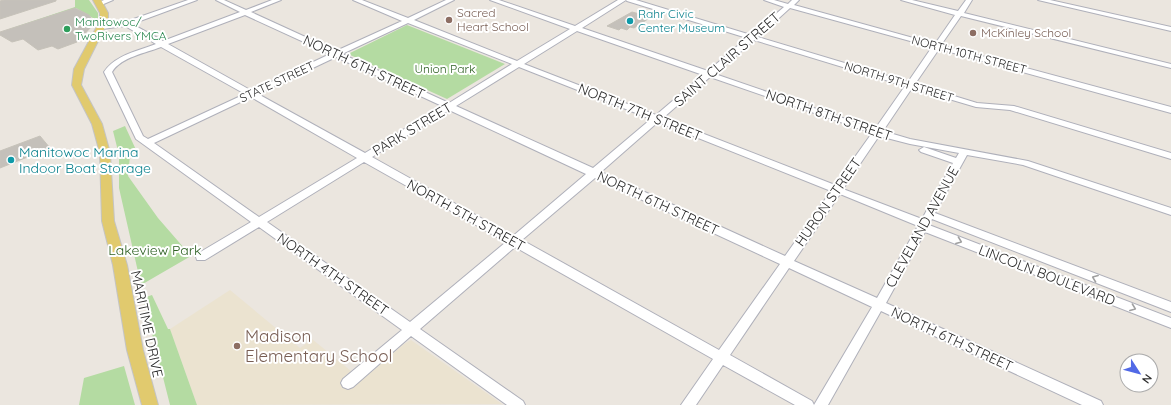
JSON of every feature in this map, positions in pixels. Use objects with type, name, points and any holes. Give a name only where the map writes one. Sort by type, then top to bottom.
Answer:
[{"type":"main road","points":[[98,2],[104,13],[102,27]]},
{"type":"main road","name":"MARITIME DRIVE","points":[[102,27],[76,75],[76,82],[77,88],[97,124],[102,137],[105,153],[108,221],[120,264],[135,350],[150,405]]},
{"type":"street","points":[[98,2],[110,0]]},
{"type":"street","points":[[102,27],[126,24],[194,0]]},
{"type":"street","name":"NORTH 6TH STREET","points":[[219,0],[1096,405]]},
{"type":"street","points":[[162,45],[278,0]]},
{"type":"street","name":"NORTH 7TH STREET","points":[[356,0],[837,190],[926,222]]},
{"type":"street","name":"STATE STREET","points":[[148,143],[450,0]]},
{"type":"street","name":"NORTH 8TH STREET","points":[[493,0],[894,138],[1025,163],[1171,212]]},
{"type":"street","name":"PARK STREET","points":[[201,257],[623,0]]},
{"type":"street","name":"NORTH 9TH STREET","points":[[629,0],[976,105],[1011,108],[1171,156]]},
{"type":"street","name":"NORTH 10TH STREET","points":[[767,0],[792,3],[937,46],[1171,110]]},
{"type":"street","points":[[904,0],[1171,66]]},
{"type":"street","name":"HURON STREET","points":[[688,405],[969,0]]},
{"type":"street","points":[[1041,0],[1171,29]]},
{"type":"street","name":"SAINT CLAIR STREET","points":[[348,383],[792,3]]},
{"type":"street","name":"NORTH 5TH STREET","points":[[126,24],[807,405]]},
{"type":"street","name":"NORTH 4TH STREET","points":[[162,45],[123,60],[112,66],[108,72],[139,137],[518,405]]},
{"type":"street","points":[[894,138],[958,162]]},
{"type":"street","name":"CLEVELAND AVENUE","points":[[821,405],[926,222],[964,152]]},
{"type":"street","name":"LINCOLN BOULEVARD","points":[[926,222],[1171,307]]},
{"type":"street","name":"LINCOLN BOULEVARD","points":[[926,222],[1171,323]]},
{"type":"shaded area","name":"Madison Elementary School","points":[[230,290],[300,348],[312,339],[362,380],[404,344],[411,340],[502,404],[197,405],[170,329]]},
{"type":"green space","points":[[75,0],[89,0],[98,13],[98,21],[76,8],[0,32],[75,7]]},
{"type":"green space","name":"Union Park","points":[[407,25],[505,64],[447,99],[348,54]]},
{"type":"green space","name":"Lakeview Park","points":[[125,126],[137,152],[130,156],[128,176],[158,218],[191,256],[141,285],[119,188],[119,155],[113,131]]},
{"type":"green space","name":"Lakeview Park","points":[[152,295],[168,329],[170,329],[197,405],[170,405],[143,298]]},
{"type":"green space","points":[[124,366],[135,405],[79,405],[84,378]]},
{"type":"building","points":[[0,1],[56,1],[0,19]]},
{"type":"building","name":"Manitowoc/ TwoRivers YMCA","points":[[75,8],[89,15],[94,22],[93,25],[77,42],[58,49],[52,46],[38,50],[23,39],[12,42],[0,35],[0,32]]},
{"type":"building","name":"Rahr Civic Center Museum","points":[[632,12],[651,17],[634,28],[630,27],[627,30],[621,28],[619,30],[607,26]]},
{"type":"building","name":"Manitowoc Marina Indoor Boat Storage","points":[[40,136],[50,148],[0,168],[0,151]]},
{"type":"place","name":"Sacred Heart School","points":[[449,20]]},
{"type":"place","name":"Rahr Civic Center Museum","points":[[630,21]]},
{"type":"place","name":"Manitowoc/ TwoRivers YMCA","points":[[67,29]]},
{"type":"place","name":"McKinley School","points":[[973,33]]},
{"type":"place","name":"Manitowoc Marina Indoor Boat Storage","points":[[11,160]]},
{"type":"place","name":"Madison Elementary School","points":[[237,346]]}]
